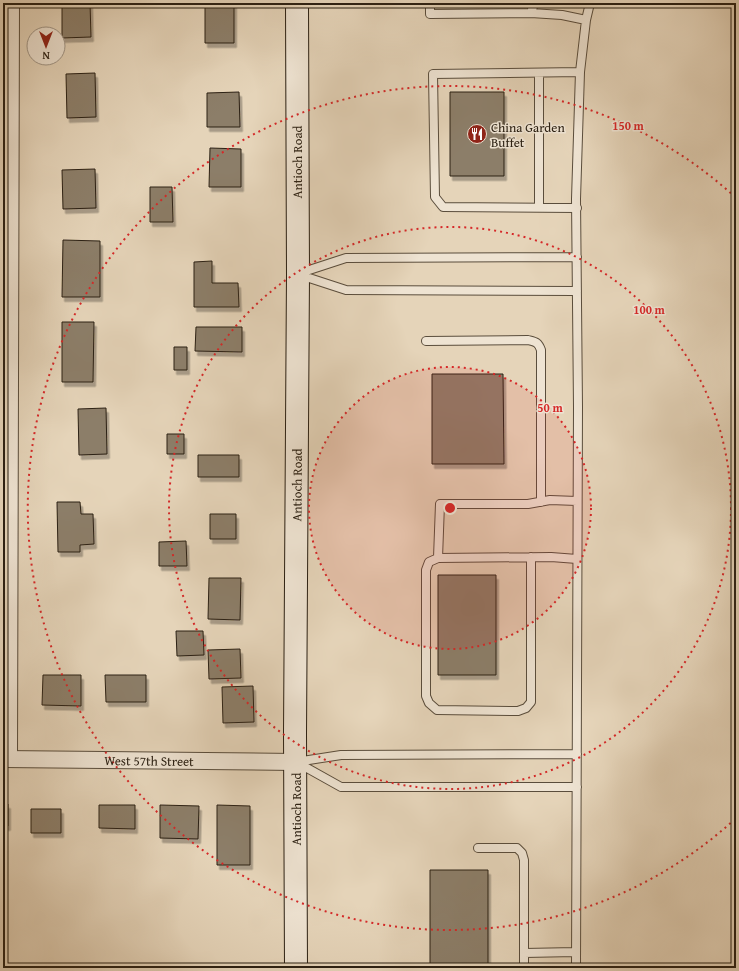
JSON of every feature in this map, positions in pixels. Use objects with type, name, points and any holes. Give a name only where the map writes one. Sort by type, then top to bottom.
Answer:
[{"type":"main road","name":"Antioch Road","points":[[296,968],[295,762],[298,274],[297,3]]},
{"type":"street","points":[[6,759],[11,3]]},
{"type":"street","name":"West 57th Street","points":[[6,759],[295,762]]},
{"type":"lane","points":[[430,3],[430,14],[531,13],[562,15],[586,20]]},
{"type":"lane","points":[[531,13],[534,3]]},
{"type":"lane","points":[[576,968],[578,122],[580,72],[586,20],[590,3]]},
{"type":"lane","points":[[577,208],[443,208],[435,197],[433,74],[580,72]]},
{"type":"lane","points":[[539,73],[539,208]]},
{"type":"lane","points":[[298,274],[346,258],[577,258]]},
{"type":"lane","points":[[298,274],[346,290],[577,291]]},
{"type":"lane","points":[[426,341],[528,340],[536,342],[539,346],[541,350],[541,502]]},
{"type":"lane","points":[[438,558],[440,504],[528,504],[550,500],[577,501]]},
{"type":"lane","points":[[531,557],[531,702],[526,708],[518,711],[437,710],[429,703],[426,696],[426,570],[429,562],[438,558],[531,557],[551,557],[577,559]]},
{"type":"lane","points":[[295,762],[341,755],[577,754]]},
{"type":"lane","points":[[295,762],[340,787],[577,787]]},
{"type":"lane","points":[[478,848],[517,848],[522,853],[524,860],[524,968]]},
{"type":"lane","points":[[524,953],[576,952]]},
{"type":"building","points":[[62,3],[90,3],[91,37],[66,38],[66,26],[62,26]]},
{"type":"building","points":[[205,3],[234,3],[234,43],[205,43]]},
{"type":"building","points":[[95,73],[96,117],[67,118],[66,74]]},
{"type":"building","points":[[239,92],[240,127],[207,127],[207,93]]},
{"type":"building","name":"China Garden Buffet","points":[[450,92],[504,92],[504,176],[450,176]]},
{"type":"building","points":[[210,148],[241,149],[241,187],[209,187]]},
{"type":"building","points":[[95,169],[96,208],[63,209],[62,170]]},
{"type":"building","points":[[150,187],[172,187],[173,222],[150,222]]},
{"type":"building","points":[[63,240],[100,241],[100,297],[62,297]]},
{"type":"building","points":[[212,261],[212,283],[238,283],[239,307],[194,307],[194,262]]},
{"type":"building","points":[[62,322],[94,322],[93,382],[62,382]]},
{"type":"building","points":[[196,327],[242,327],[242,352],[195,351]]},
{"type":"building","points":[[174,347],[187,347],[187,370],[174,370]]},
{"type":"building","points":[[432,374],[503,374],[504,464],[432,464]]},
{"type":"building","points":[[106,408],[107,454],[79,455],[78,409]]},
{"type":"building","points":[[167,434],[184,434],[184,454],[167,454]]},
{"type":"building","points":[[198,455],[239,455],[239,477],[198,477]]},
{"type":"building","points":[[57,502],[80,502],[81,514],[93,514],[94,544],[80,545],[80,552],[58,552]]},
{"type":"building","points":[[210,514],[236,514],[236,539],[210,539]]},
{"type":"building","points":[[186,541],[187,566],[159,566],[159,542]]},
{"type":"building","points":[[438,575],[496,575],[496,675],[438,675]]},
{"type":"building","points":[[209,578],[241,578],[240,620],[208,619]]},
{"type":"building","points":[[176,631],[203,631],[204,655],[177,656]]},
{"type":"building","points":[[240,649],[241,678],[209,679],[208,650]]},
{"type":"building","points":[[43,675],[81,675],[81,706],[42,705]]},
{"type":"building","points":[[105,675],[146,675],[146,702],[106,702]]},
{"type":"building","points":[[253,686],[254,722],[223,723],[222,687]]},
{"type":"building","points":[[3,804],[8,804],[8,826],[3,826]]},
{"type":"building","points":[[99,805],[135,805],[135,829],[99,828]]},
{"type":"building","points":[[160,805],[199,806],[198,839],[160,838]]},
{"type":"building","points":[[217,805],[250,806],[250,865],[217,865]]},
{"type":"building","points":[[31,809],[61,809],[61,833],[31,833]]},
{"type":"building","points":[[430,870],[488,870],[488,968],[430,968]]},
{"type":"place","name":"China Garden Buffet","points":[[477,134]]}]
